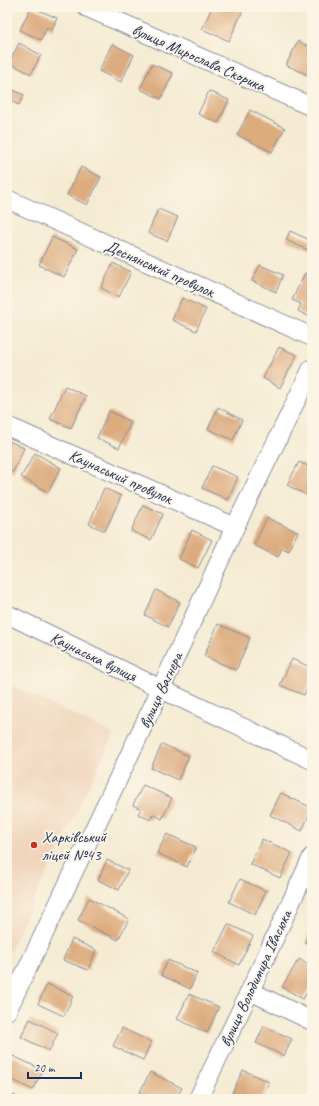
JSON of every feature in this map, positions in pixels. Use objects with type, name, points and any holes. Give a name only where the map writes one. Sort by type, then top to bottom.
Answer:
[{"type":"street","name":"вулиця Мирослава Скорика","points":[[86,7],[312,107]]},
{"type":"street","name":"Деснянський провулок","points":[[7,200],[312,337]]},
{"type":"street","name":"вулиця Вагнера","points":[[7,1011],[312,368]]},
{"type":"street","name":"Каунаський провулок","points":[[7,426],[236,527]]},
{"type":"street","name":"Каунаська вулиця","points":[[7,614],[312,760]]},
{"type":"street","name":"вулиця Володимира Івасюка","points":[[198,1099],[312,857]]},
{"type":"street","points":[[250,991],[312,1021]]},
{"type":"shaded area","name":"Харківський ліцей №43","points":[[7,683],[114,734],[7,956]]},
{"type":"building","points":[[31,7],[57,18],[52,30],[47,27],[41,40],[20,30]]},
{"type":"building","points":[[212,7],[235,7],[243,10],[229,41],[202,29]]},
{"type":"building","points":[[298,41],[312,48],[312,66],[308,75],[286,65]]},
{"type":"building","points":[[19,43],[41,55],[31,74],[9,63]]},
{"type":"building","points":[[112,44],[134,55],[121,82],[99,71]]},
{"type":"building","points":[[152,64],[173,73],[161,99],[140,89]]},
{"type":"building","points":[[7,87],[24,95],[19,105],[7,99]]},
{"type":"building","points":[[209,91],[229,100],[218,123],[198,114]]},
{"type":"building","points":[[250,110],[285,128],[272,152],[237,135]]},
{"type":"building","points":[[81,167],[101,177],[87,205],[67,195]]},
{"type":"building","points":[[158,209],[178,217],[167,241],[148,233]]},
{"type":"building","points":[[290,231],[312,241],[310,251],[286,240]]},
{"type":"building","points":[[52,237],[78,249],[64,277],[39,265]]},
{"type":"building","points":[[113,263],[131,272],[119,297],[101,288]]},
{"type":"building","points":[[260,265],[283,275],[276,292],[252,281]]},
{"type":"building","points":[[305,273],[312,276],[312,318],[298,311],[301,304],[292,300]]},
{"type":"building","points":[[182,298],[206,309],[196,331],[172,320]]},
{"type":"building","points":[[279,347],[297,355],[280,388],[263,378]]},
{"type":"building","points":[[65,386],[86,396],[71,428],[50,419]]},
{"type":"building","points":[[218,407],[242,420],[233,440],[208,429]]},
{"type":"building","points":[[109,411],[131,422],[119,448],[97,438]]},
{"type":"building","points":[[7,440],[24,448],[13,472],[7,470]]},
{"type":"building","points":[[35,453],[61,468],[48,492],[21,477]]},
{"type":"building","points":[[299,462],[312,468],[312,494],[310,497],[287,485]]},
{"type":"building","points":[[212,466],[238,477],[228,500],[202,488]]},
{"type":"building","points":[[104,488],[121,496],[105,531],[89,524]]},
{"type":"building","points":[[143,505],[163,514],[151,540],[131,531]]},
{"type":"building","points":[[267,518],[298,532],[289,551],[282,548],[278,557],[254,545]]},
{"type":"building","points":[[192,530],[212,540],[198,568],[179,559]]},
{"type":"building","points":[[156,590],[180,602],[168,627],[145,615]]},
{"type":"building","points":[[218,624],[250,638],[236,670],[204,656]]},
{"type":"building","points":[[292,659],[312,668],[312,678],[304,695],[280,685]]},
{"type":"building","points":[[162,744],[189,756],[178,780],[151,768]]},
{"type":"building","points":[[143,785],[172,798],[162,819],[153,814],[150,820],[138,814],[141,809],[133,805]]},
{"type":"building","points":[[281,793],[312,808],[302,831],[270,815]]},
{"type":"building","points":[[167,834],[196,847],[187,867],[157,853]]},
{"type":"building","points":[[262,839],[292,853],[280,878],[250,864]]},
{"type":"building","points":[[107,860],[128,870],[119,890],[98,880]]},
{"type":"building","points":[[240,879],[266,891],[255,915],[229,902]]},
{"type":"building","points":[[89,898],[129,919],[118,940],[78,920]]},
{"type":"building","points":[[228,924],[253,936],[239,965],[214,952]]},
{"type":"building","points":[[312,926],[312,945],[305,942]]},
{"type":"building","points":[[72,939],[96,950],[88,970],[63,960]]},
{"type":"building","points":[[299,959],[312,967],[312,983],[303,999],[282,987]]},
{"type":"building","points":[[168,960],[197,973],[190,989],[161,975]]},
{"type":"building","points":[[47,984],[73,996],[64,1016],[38,1004]]},
{"type":"building","points":[[189,994],[219,1007],[207,1033],[177,1019]]},
{"type":"building","points":[[30,1019],[58,1033],[49,1051],[21,1037]]},
{"type":"building","points":[[264,1026],[292,1039],[284,1056],[256,1043]]},
{"type":"building","points":[[122,1028],[151,1042],[143,1060],[113,1046]]},
{"type":"building","points":[[13,1056],[43,1070],[33,1090],[7,1077],[7,1070]]},
{"type":"building","points":[[243,1070],[269,1082],[261,1099],[240,1099],[231,1095]]},
{"type":"building","points":[[150,1072],[182,1088],[176,1099],[149,1099],[139,1094]]},
{"type":"building","points":[[7,1092],[21,1099],[7,1099]]},
{"type":"tram line","points":[[7,18],[12,7]]},
{"type":"place","name":"Харківський ліцей №43","points":[[34,845]]}]
